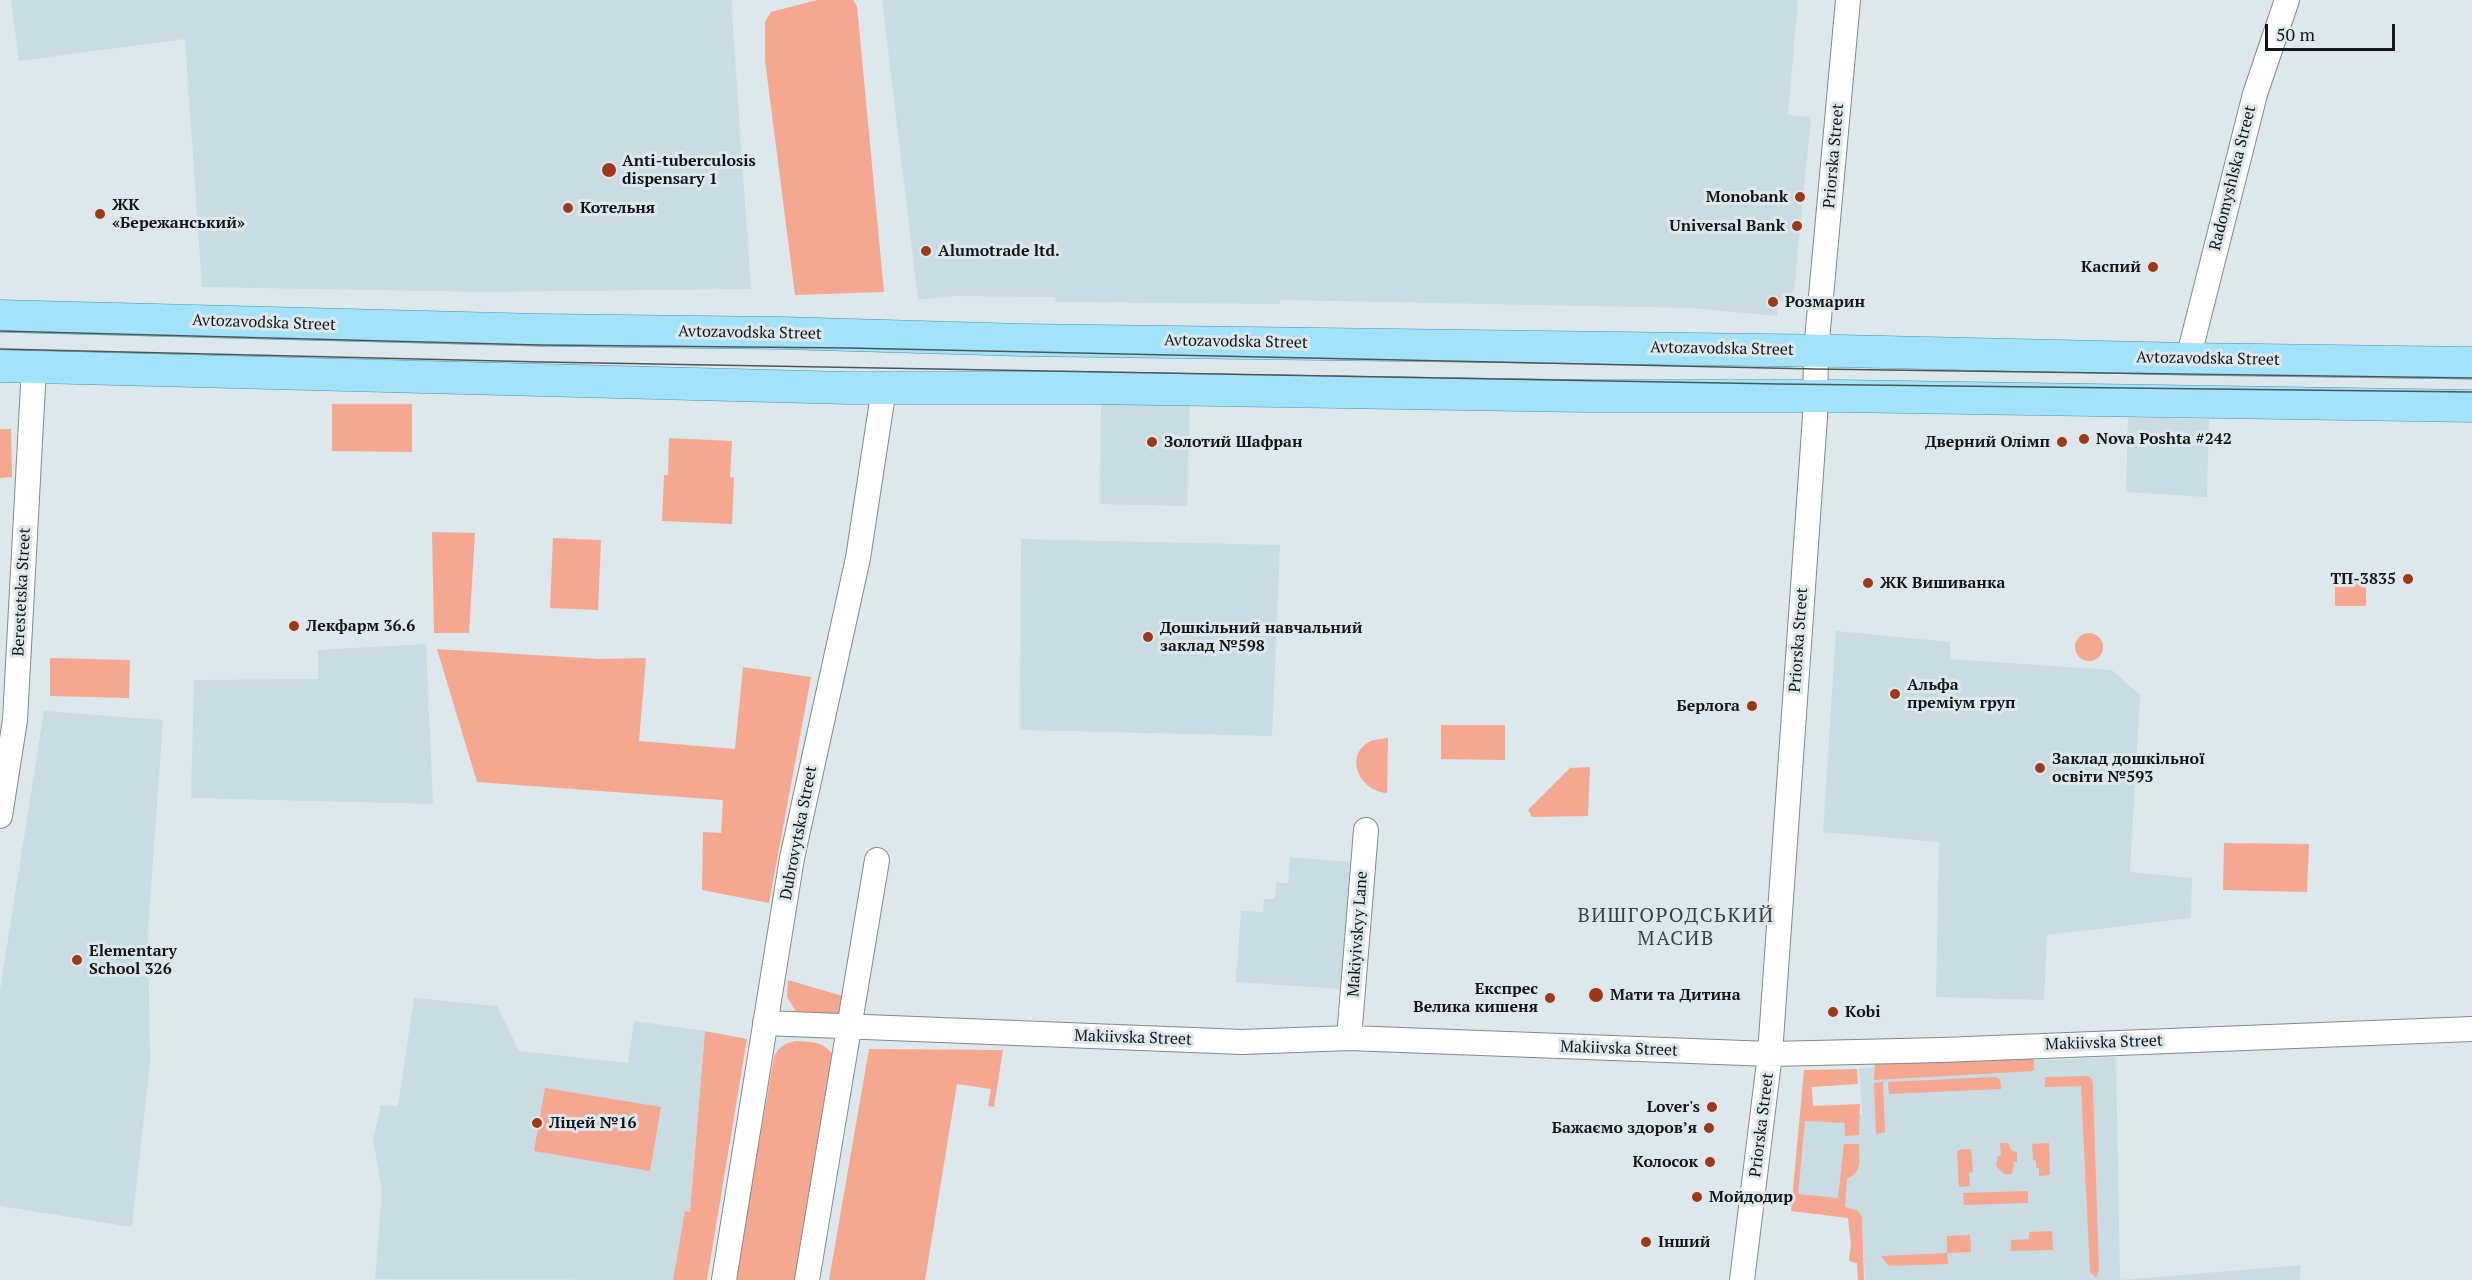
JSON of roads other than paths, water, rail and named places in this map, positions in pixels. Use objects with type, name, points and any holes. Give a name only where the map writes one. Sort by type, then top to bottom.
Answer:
[{"type":"main road","name":"Avtozavodska Street","points":[[0,316],[1023,340],[2472,363]]},
{"type":"main road","points":[[0,366],[884,388],[2472,406]]},
{"type":"street","name":"Priorska Street","points":[[1742,1280],[1763,1127],[1770,1054],[1816,397],[1816,351],[1848,0]]},
{"type":"street","name":"Radomyshlska Street","points":[[2188,359],[2255,94],[2287,0]]},
{"type":"street","name":"Berestetska Street","points":[[0,816],[15,720],[34,367]]},
{"type":"street","name":"Dubrovytska Street","points":[[724,1280],[792,858],[858,558],[884,388]]},
{"type":"street","name":"Makiyivskyy Lane","points":[[1349,1038],[1366,830]]},
{"type":"street","points":[[807,1280],[877,860]]},
{"type":"street","name":"Makiivska Street","points":[[765,1023],[1242,1042],[1349,1038],[1770,1054],[1942,1050],[2472,1029]]},
{"type":"tram line","points":[[0,331],[539,345],[848,348],[1815,369],[2472,378]]},
{"type":"tram line","points":[[0,349],[542,362],[1779,384],[2472,392]]},
{"type":"place","name":"Anti-tuberculosis dispensary 1","points":[[609,170]]},
{"type":"place","name":"Monobank","points":[[1800,197]]},
{"type":"place","name":"Котельня","points":[[568,208]]},
{"type":"place","name":"ЖК «Бережанський»","points":[[100,214]]},
{"type":"place","name":"Universal Bank","points":[[1797,226]]},
{"type":"place","name":"Alumotrade ltd.","points":[[926,251]]},
{"type":"place","name":"Каспий","points":[[2153,267]]},
{"type":"place","name":"Розмарин","points":[[1773,302]]},
{"type":"place","name":"Nova Poshta #242","points":[[2084,439]]},
{"type":"place","name":"Золотий Шафран","points":[[1152,442]]},
{"type":"place","name":"Дверний Олімп","points":[[2062,442]]},
{"type":"place","name":"ТП-3835","points":[[2408,579]]},
{"type":"place","name":"ЖК Вишиванка","points":[[1868,583]]},
{"type":"place","name":"Лекфарм 36.6","points":[[294,626]]},
{"type":"place","name":"Дошкільний навчальний заклад №598","points":[[1148,637]]},
{"type":"place","name":"Альфа преміум груп","points":[[1895,694]]},
{"type":"place","name":"Берлога","points":[[1752,706]]},
{"type":"place","name":"Заклад дошкільної освіти №593","points":[[2040,768]]},
{"type":"place","name":"Elementary School 326","points":[[77,960]]},
{"type":"place","name":"Мати та Дитина","points":[[1596,995]]},
{"type":"place","name":"Експрес Велика кишеня","points":[[1550,998]]},
{"type":"place","name":"Кobi","points":[[1833,1012]]},
{"type":"place","name":"Lover's","points":[[1712,1107]]},
{"type":"place","name":"Ліцей №16","points":[[537,1123]]},
{"type":"place","name":"Бажаємо здоровʼя","points":[[1709,1128]]},
{"type":"place","name":"Колосок","points":[[1710,1162]]},
{"type":"place","name":"Мойдодир","points":[[1697,1197]]},
{"type":"place","name":"Інший","points":[[1646,1242]]},
{"type":"district","name":"ВИШГОРОДСЬКИЙ МАСИВ","points":[[1676,928]]}]
